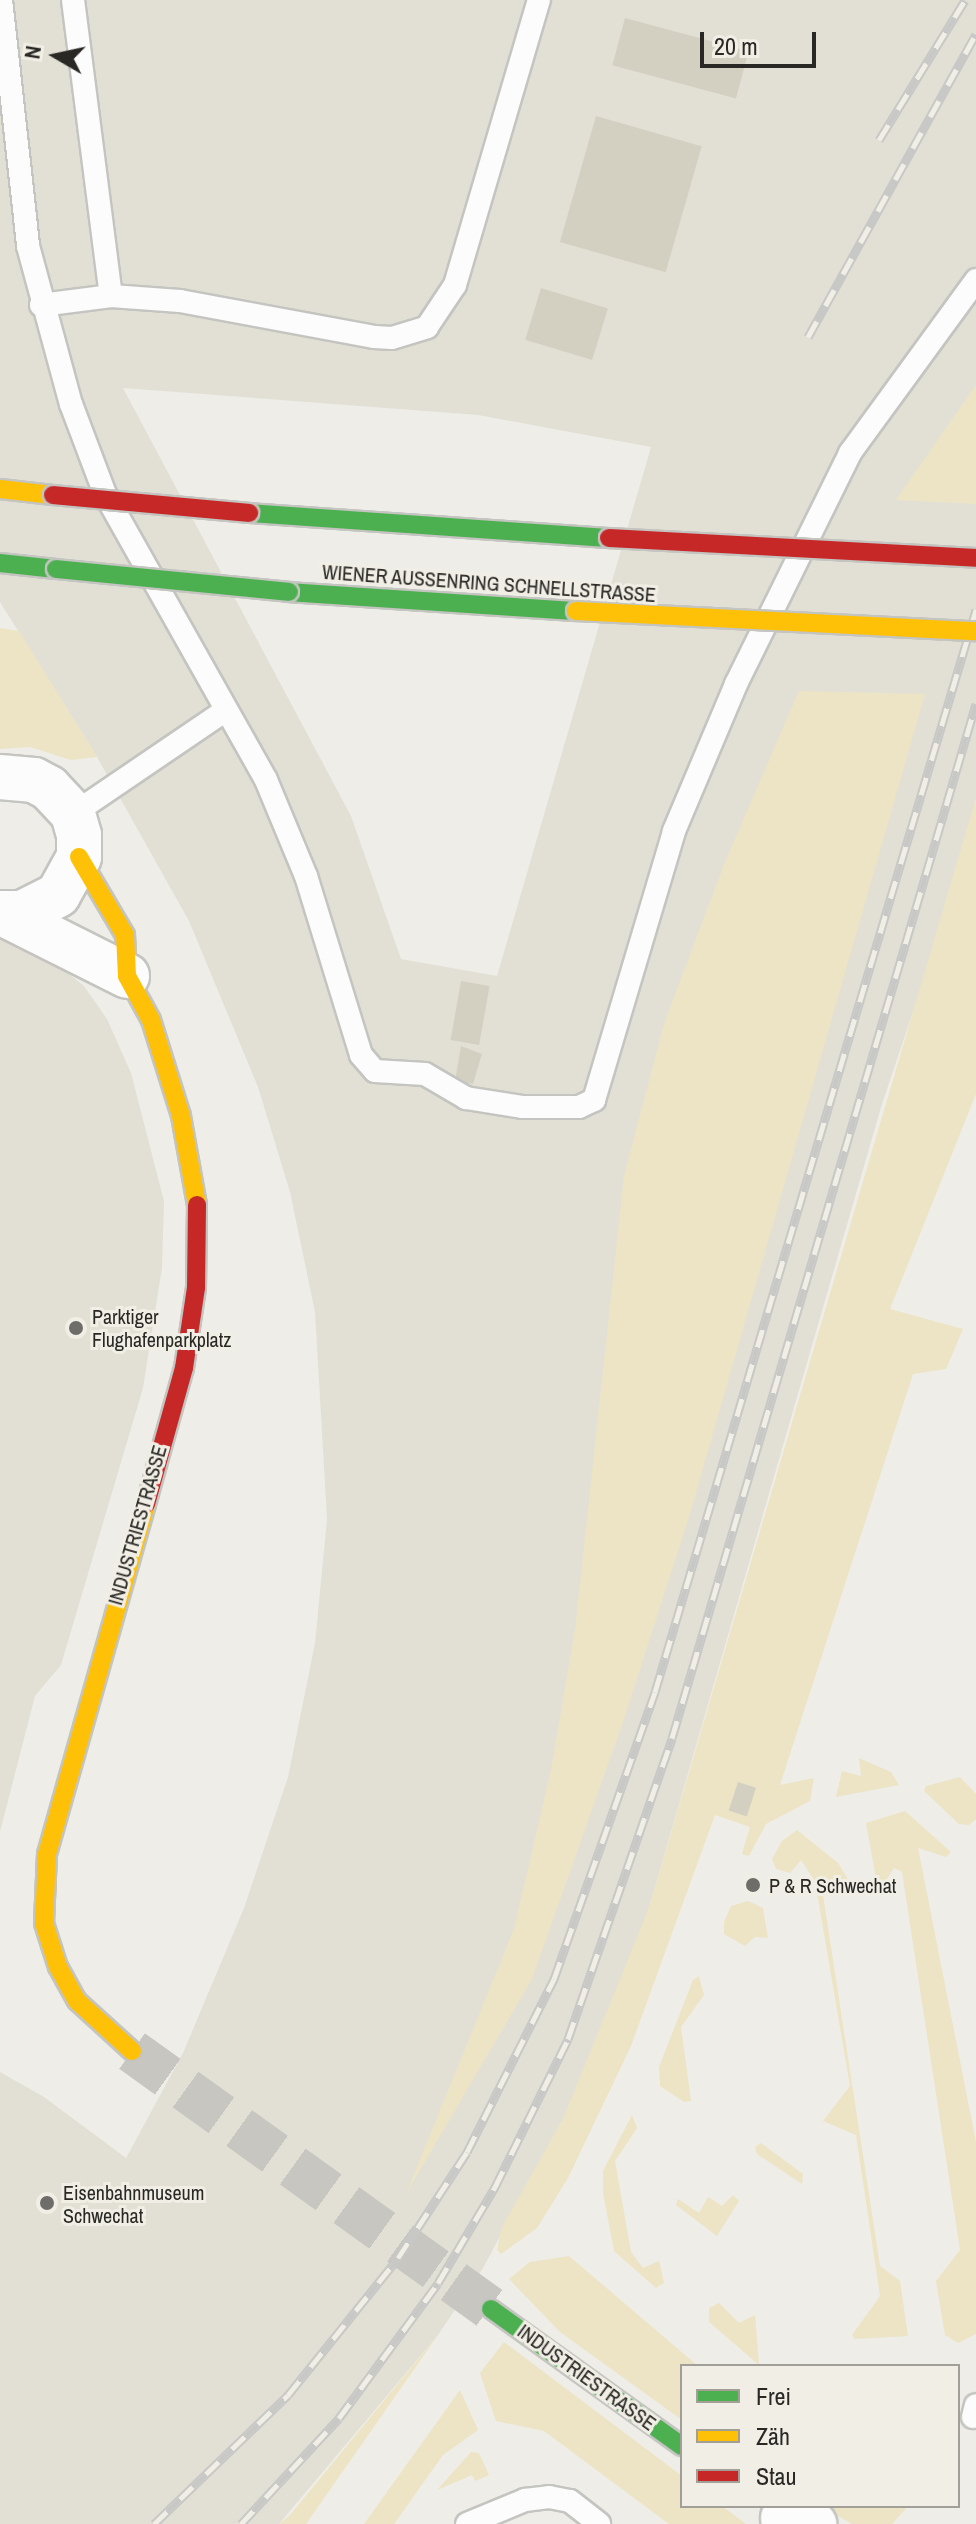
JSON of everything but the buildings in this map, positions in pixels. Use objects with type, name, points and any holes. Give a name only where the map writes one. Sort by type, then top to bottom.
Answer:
[{"type":"main road","points":[[0,489],[249,513],[609,538],[976,558]]},
{"type":"main road","name":"WIENER AUSSENRING SCHNELLSTRASSE","points":[[0,563],[289,592],[576,611],[976,631]]},
{"type":"main road","name":"INDUSTRIESTRASSE","points":[[79,857],[125,935],[127,976],[151,1020],[181,1116],[197,1205],[196,1288],[184,1368],[67,1774],[47,1854],[44,1923],[58,1967],[77,2001],[132,2051]]},
{"type":"main road","name":"INDUSTRIESTRASSE","points":[[491,2309],[680,2445]]},
{"type":"street","points":[[0,777],[34,780],[63,799],[73,814],[79,857],[58,895],[42,907],[1,913]]},
{"type":"street","points":[[1,913],[127,976]]},
{"type":"lane","points":[[1,0],[20,185],[41,305],[105,494],[266,780],[306,876],[361,1055],[375,1071],[425,1074],[466,1098],[497,1104],[590,1105],[674,831],[736,684],[850,453],[976,280]]},
{"type":"lane","points":[[73,0],[111,296]]},
{"type":"lane","points":[[41,305],[111,296],[180,301],[374,337],[392,338],[427,327],[455,285],[539,0]]},
{"type":"lane","points":[[73,814],[226,710]]},
{"type":"lane","points":[[467,2524],[525,2500],[570,2501],[585,2520]]},
{"type":"shaded area","points":[[0,0],[976,0],[976,798],[944,920],[882,1104],[649,1908],[619,1991],[563,2119],[483,2268],[438,2335],[279,2524],[0,2524],[0,2072],[44,2097],[126,2158],[183,2053],[244,1908],[288,1777],[315,1643],[327,1519],[315,1312],[290,1192],[258,1087],[189,921],[97,757],[0,602]],"holes":[[[123,388],[478,415],[651,447],[497,976],[401,959],[351,816]]]},
{"type":"shaded area","points":[[976,385],[976,504],[896,500]]},
{"type":"shaded area","points":[[0,628],[19,631],[97,757],[71,760],[30,747],[0,749]]},
{"type":"shaded area","points":[[799,691],[925,694],[689,1517],[623,1722],[532,1979],[406,2194],[514,1929],[551,1770],[575,1630],[624,1176],[664,1024],[725,862]]},
{"type":"shaded area","points":[[976,798],[976,1094],[890,1309],[963,1329],[946,1369],[913,1374],[780,1785],[814,1778],[810,1801],[766,1824],[749,1856],[742,1854],[750,1827],[715,1815],[631,2046],[568,2178],[537,2228],[501,2254],[497,2250],[502,2227],[563,2119],[649,1908]]},
{"type":"shaded area","name":"Parktiger Flughafenparkplatz","points":[[0,938],[39,950],[84,986],[107,1019],[131,1073],[164,1201],[162,1268],[143,1388],[61,1665],[35,1696],[0,1832]]},
{"type":"shaded area","points":[[859,1758],[891,1772],[899,1785],[836,1797],[842,1771],[861,1776]]},
{"type":"shaded area","points":[[960,1777],[976,1794],[976,1819],[969,1825],[959,1824],[924,1791],[926,1786]]},
{"type":"shaded area","points":[[905,1811],[951,1852],[946,1857],[918,1848],[976,2142],[976,2334],[958,2343],[945,2335],[936,2281],[960,2250],[902,1872],[894,1868],[882,1886],[877,1884],[866,1823]]},
{"type":"shaded area","points":[[797,1830],[838,1863],[849,1881],[848,1890],[834,1882],[823,1895],[880,2266],[900,2281],[908,2336],[855,2339],[852,2335],[880,2296],[856,2135],[823,2121],[850,2086],[815,1881],[801,1860],[790,1873],[776,1869],[772,1859],[782,1841]]},
{"type":"shaded area","points":[[748,1901],[763,1908],[768,1938],[755,1937],[745,1946],[724,1934],[724,1922],[731,1906]]},
{"type":"shaded area","points":[[699,1976],[704,1995],[681,2027],[691,2101],[684,2102],[660,2086],[659,2067],[693,1980]]},
{"type":"shaded area","points":[[632,2115],[637,2128],[615,2161],[631,2252],[643,2268],[659,2261],[664,2283],[656,2288],[614,2251],[603,2193],[603,2171]]},
{"type":"shaded area","points":[[761,2143],[803,2174],[802,2184],[757,2154],[755,2147]]},
{"type":"shaded area","points":[[733,2195],[739,2201],[717,2236],[676,2205],[678,2199],[699,2213],[708,2197],[722,2206]]},
{"type":"shaded area","points":[[569,2256],[696,2364],[680,2364],[680,2419],[560,2332],[509,2279],[530,2262]]},
{"type":"shaded area","points":[[719,2303],[739,2323],[755,2315],[759,2364],[709,2322],[709,2308]]},
{"type":"shaded area","points":[[438,2335],[306,2524],[279,2524],[290,2515]]},
{"type":"shaded area","points":[[504,2342],[680,2474],[680,2508],[725,2508],[746,2524],[669,2524],[544,2431],[496,2421],[480,2373]]},
{"type":"shaded area","points":[[460,2390],[478,2430],[443,2455],[394,2524],[364,2524]]},
{"type":"shaded area","points":[[471,2452],[479,2453],[489,2475],[475,2481],[472,2475],[437,2490]]},
{"type":"shaded area","points":[[824,2508],[906,2508],[892,2524],[852,2524]]},
{"type":"tunnel","points":[[132,2051],[491,2309]]},
{"type":"railway","points":[[879,140],[965,0]]},
{"type":"railway","points":[[808,337],[976,34]]},
{"type":"railway","points":[[154,2524],[288,2395],[398,2258],[467,2152],[554,1979],[655,1692],[976,610]]},
{"type":"railway","points":[[241,2524],[339,2418],[438,2283],[495,2187],[568,2039],[672,1738],[976,704]]},
{"type":"traffic: fast","points":[[249,513],[609,538]]},
{"type":"traffic: fast","points":[[0,563],[56,569]]},
{"type":"traffic: fast","points":[[56,569],[289,592]]},
{"type":"traffic: fast","points":[[289,592],[576,611]]},
{"type":"traffic: fast","points":[[491,2309],[680,2445]]},
{"type":"traffic: slow","points":[[0,489],[53,495]]},
{"type":"traffic: slow","points":[[576,611],[976,631]]},
{"type":"traffic: slow","points":[[79,857],[125,935],[127,976],[151,1020],[181,1116],[197,1205]]},
{"type":"traffic: slow","points":[[132,2051],[77,2001],[58,1967],[44,1923],[47,1854],[146,1504]]},
{"type":"traffic: jam","points":[[53,495],[249,513]]},
{"type":"traffic: jam","points":[[609,538],[976,558]]},
{"type":"traffic: jam","points":[[146,1504],[184,1368],[196,1288],[197,1205]]},
{"type":"place","name":"Parktiger Flughafenparkplatz","points":[[76,1328]]},
{"type":"place","name":"P & R Schwechat","points":[[753,1885]]},
{"type":"place","name":"Eisenbahnmuseum Schwechat","points":[[47,2203]]}]
